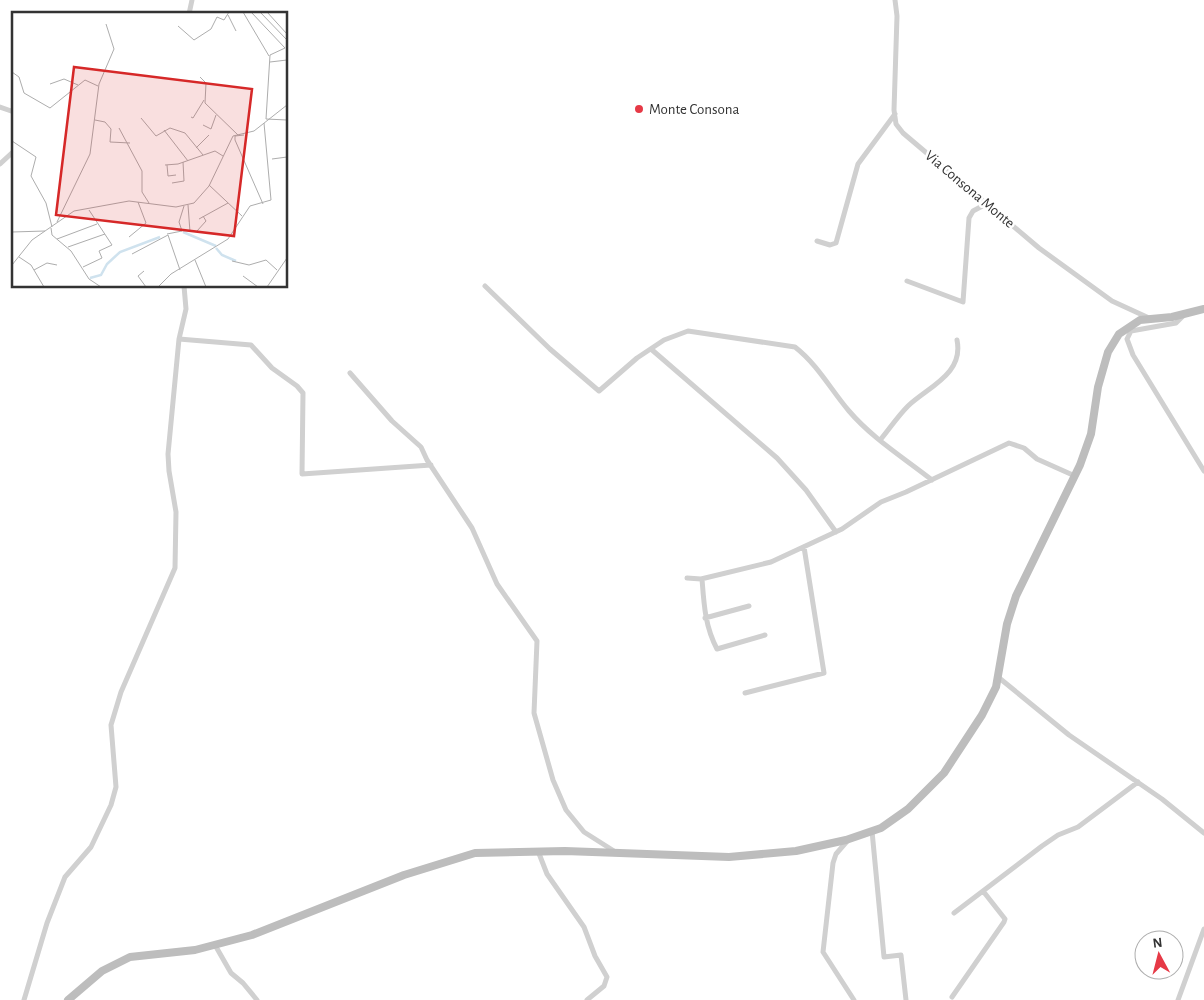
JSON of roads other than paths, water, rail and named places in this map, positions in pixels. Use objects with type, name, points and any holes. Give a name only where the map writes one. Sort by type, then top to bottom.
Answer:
[{"type":"main road","points":[[68,1000],[102,970],[130,957],[195,950],[252,935],[442,861],[475,853],[538,851],[729,857],[796,851],[849,839],[881,828],[908,808],[944,773],[982,715],[996,687],[1007,624],[1016,596],[1075,476],[1091,434],[1098,387],[1108,352],[1119,334],[1130,324],[1204,309]]},
{"type":"street","points":[[817,241],[830,245],[836,243],[858,164],[894,114],[898,16],[895,0]]},
{"type":"street","points":[[0,107],[12,111]]},
{"type":"street","name":"Via Consona Monte","points":[[894,114],[896,124],[903,133],[1039,248],[1112,301],[1150,319]]},
{"type":"street","points":[[0,164],[12,153]]},
{"type":"street","points":[[907,281],[963,302],[969,218],[972,211],[988,203]]},
{"type":"street","points":[[485,286],[550,349],[599,391],[664,340],[688,332],[795,347],[809,358],[850,411],[932,480]]},
{"type":"street","points":[[24,1000],[47,923],[65,876],[91,847],[111,805],[116,786],[112,725],[121,692],[175,568],[176,512],[168,454],[179,338],[186,309],[184,288]]},
{"type":"street","points":[[1186,314],[1176,323],[1131,331],[1127,339],[1133,355],[1204,471]]},
{"type":"street","points":[[179,338],[251,345],[272,368],[297,386],[303,393],[302,474],[431,466]]},
{"type":"street","points":[[881,439],[910,404],[943,380],[957,356],[957,340]]},
{"type":"street","points":[[652,349],[777,458],[806,490],[836,532]]},
{"type":"street","points":[[350,373],[392,421],[421,447],[431,466],[472,528],[496,584],[537,641],[534,713],[554,780],[566,810],[584,832],[617,853]]},
{"type":"street","points":[[687,578],[702,579],[771,562],[836,532],[881,502],[1009,443],[1024,448],[1037,459],[1075,476]]},
{"type":"street","points":[[745,693],[824,673],[804,547]]},
{"type":"street","points":[[702,579],[705,618],[708,632],[717,649],[765,635]]},
{"type":"street","points":[[705,618],[749,606]]},
{"type":"street","points":[[998,677],[1069,735],[1138,782],[1204,833]]},
{"type":"street","points":[[954,913],[1042,846],[1058,835],[1078,827],[1138,782]]},
{"type":"street","points":[[872,831],[884,957],[901,955],[906,1000]]},
{"type":"street","points":[[849,839],[836,854],[833,863],[824,952],[854,1000]]},
{"type":"street","points":[[538,851],[547,874],[584,927],[595,956],[607,977],[604,986],[587,1000]]},
{"type":"street","points":[[952,997],[1004,922],[1005,918],[983,891]]},
{"type":"street","points":[[1178,1000],[1204,929]]},
{"type":"street","points":[[215,945],[231,973],[243,982],[257,1000]]},
{"type":"place","name":"Monte Consona","points":[[639,109]]}]
